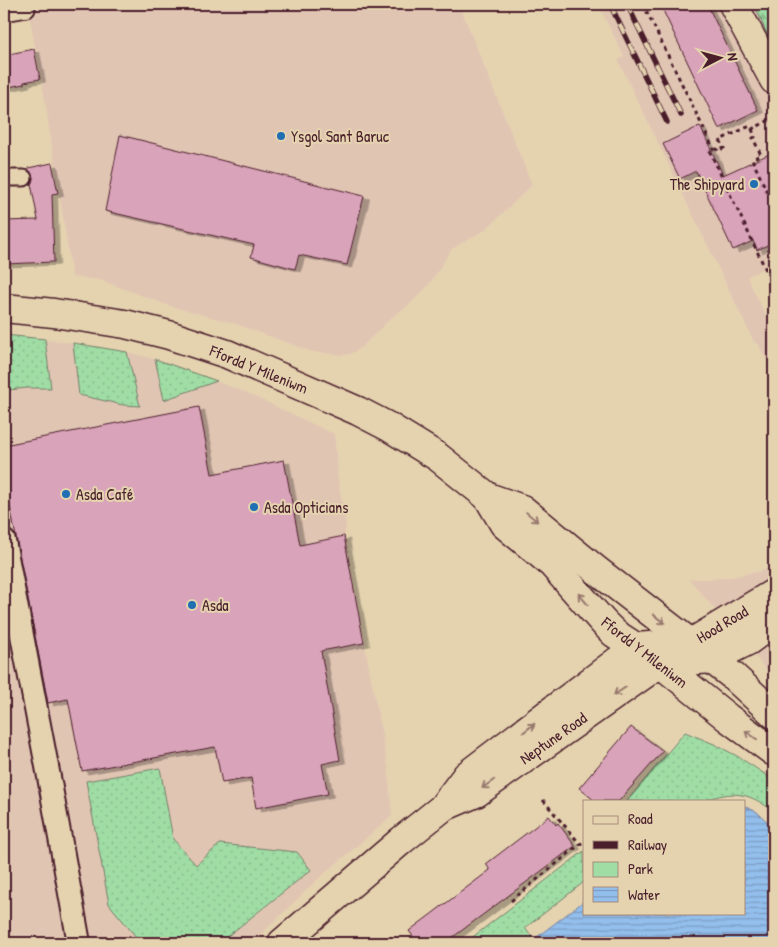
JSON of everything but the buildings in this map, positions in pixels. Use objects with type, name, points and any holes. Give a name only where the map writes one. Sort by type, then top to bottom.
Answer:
[{"type":"street","points":[[733,4],[774,80]]},
{"type":"street","name":"Ffordd Y Mileniwm","points":[[4,308],[54,313],[125,324],[169,335],[227,354],[323,394],[389,427],[438,458],[488,497],[522,509],[589,564],[733,676],[774,714]]},
{"type":"street","name":"Ffordd Y Mileniwm","points":[[488,497],[504,524],[552,564],[614,633],[660,663],[728,718],[774,752]]},
{"type":"street","points":[[4,541],[49,777],[78,943]]},
{"type":"street","name":"Hood Road","points":[[636,647],[691,643],[774,593]]},
{"type":"street","name":"Hood Road","points":[[660,663],[712,659],[748,641],[774,622]]},
{"type":"street","name":"Neptune Road","points":[[442,808],[467,775],[636,647]]},
{"type":"street","name":"Neptune Road","points":[[282,943],[442,808],[476,792],[660,663]]},
{"type":"lane","points":[[4,13],[27,9]]},
{"type":"lane","points":[[4,178],[24,178]]},
{"type":"path","points":[[643,4],[714,150]]},
{"type":"path","points":[[752,129],[774,118]]},
{"type":"path","points":[[714,150],[717,149],[718,151],[724,148],[720,140],[750,126],[756,137],[753,138],[761,155],[752,159],[774,207]]},
{"type":"path","points":[[714,150],[710,152],[766,270]]},
{"type":"path","points":[[774,663],[774,669]]},
{"type":"path","points":[[543,800],[580,844]]},
{"type":"path","points":[[511,901],[583,841]]},
{"type":"shaded area","name":"Ysgol Sant Baruc","points":[[27,4],[459,4],[532,185],[485,230],[452,249],[428,286],[410,304],[391,318],[362,347],[350,354],[313,352],[233,323],[170,306],[100,280],[72,277],[43,88]]},
{"type":"shaded area","points":[[598,4],[774,4],[774,263],[747,277],[774,332],[774,376],[759,345],[754,342],[618,60],[624,57]]},
{"type":"shaded area","points":[[4,335],[73,343],[127,352],[155,359],[245,392],[334,434],[337,473],[346,525],[344,537],[388,766],[392,816],[317,880],[252,943],[4,943]]},
{"type":"shaded area","points":[[774,566],[774,679],[689,579],[731,577],[761,571]]},
{"type":"green space","points":[[754,4],[774,4],[774,38],[768,36]]},
{"type":"green space","points":[[4,335],[45,339],[51,388],[4,389]]},
{"type":"green space","points":[[73,343],[127,352],[140,406],[123,405],[79,395]]},
{"type":"green space","points":[[155,359],[217,381],[164,400]]},
{"type":"green space","points":[[685,732],[737,756],[774,780],[774,812],[749,797],[733,794],[708,800],[628,800]]},
{"type":"green space","points":[[160,768],[173,839],[196,865],[220,844],[297,852],[311,870],[219,943],[141,943],[109,904],[86,781]]},
{"type":"green space","points":[[583,852],[583,883],[525,928],[536,943],[465,943]]},
{"type":"water","points":[[746,807],[757,812],[774,828],[774,943],[536,943],[533,940],[583,902],[583,914],[746,914]]},
{"type":"railway","points":[[610,4],[667,122]]},
{"type":"railway","points":[[627,4],[681,115]]},
{"type":"place","name":"Ysgol Sant Baruc","points":[[281,136]]},
{"type":"place","name":"The Shipyard","points":[[754,184]]},
{"type":"place","name":"Asda Café","points":[[66,494]]},
{"type":"place","name":"Asda Opticians","points":[[254,507]]},
{"type":"place","name":"Asda","points":[[192,605]]}]
